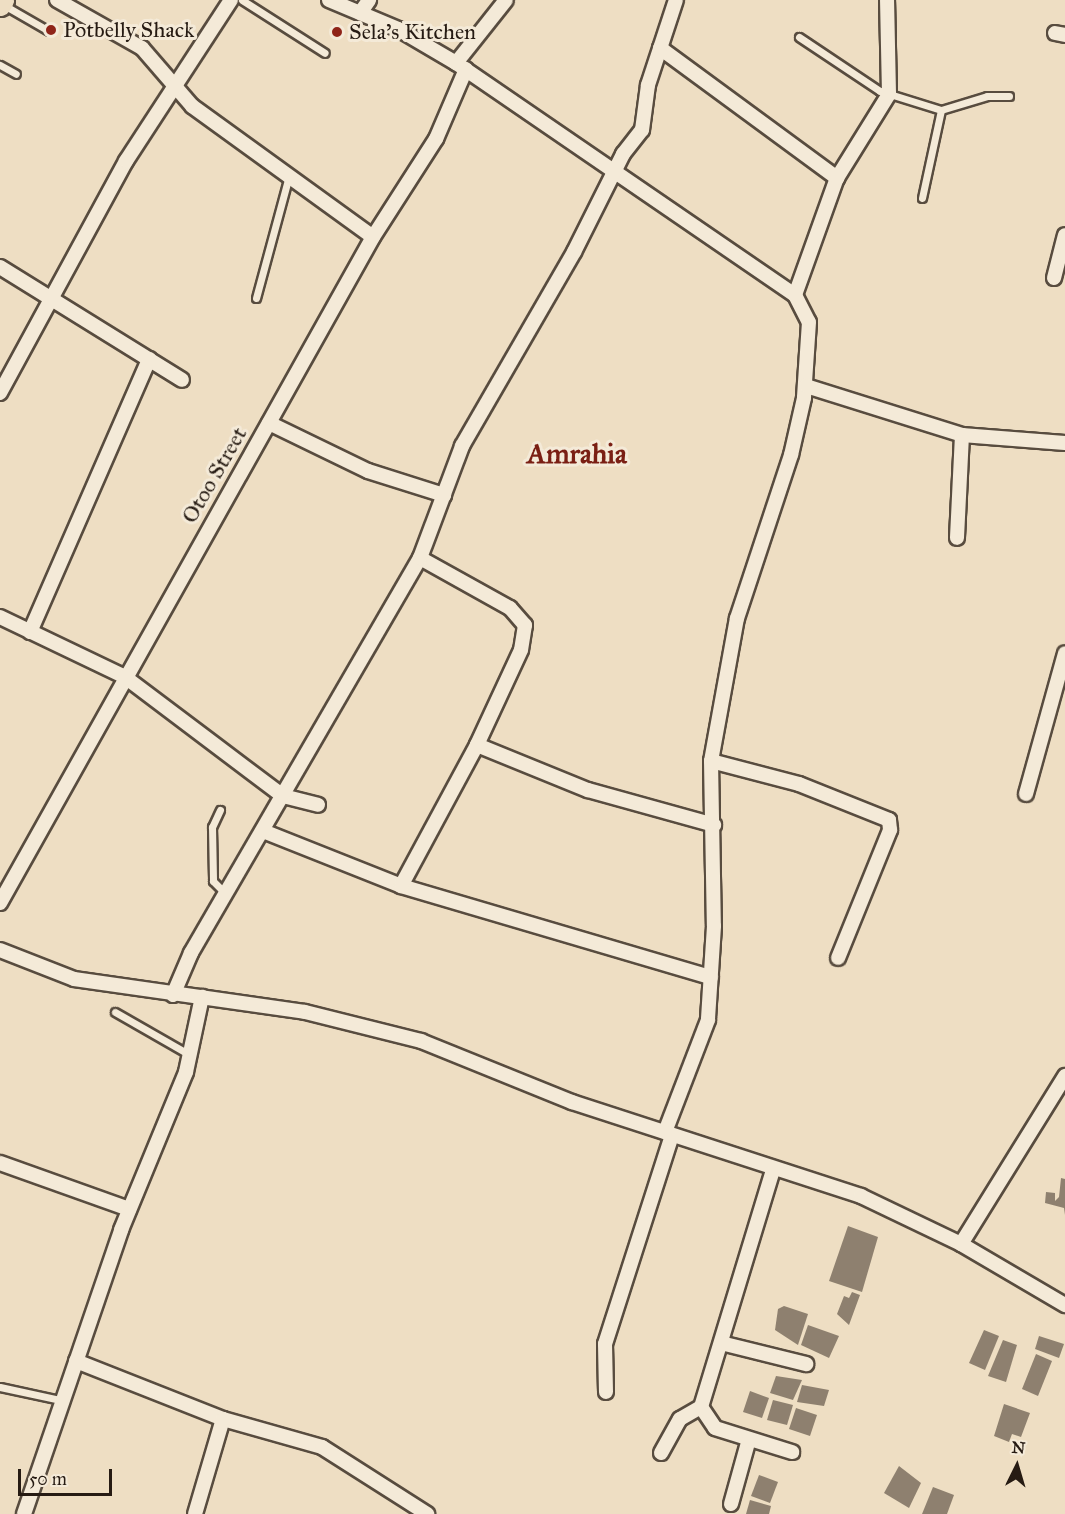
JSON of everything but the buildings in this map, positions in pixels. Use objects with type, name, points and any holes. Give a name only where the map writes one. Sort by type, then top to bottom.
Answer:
[{"type":"street","points":[[57,0],[141,48],[177,86],[192,106],[290,172],[373,237]]},
{"type":"street","points":[[0,393],[55,297],[126,161],[231,0]]},
{"type":"street","points":[[328,0],[461,66],[795,295],[809,322],[806,386],[791,455],[737,618],[711,761],[714,825],[708,1020],[668,1134],[605,1344],[606,1392]]},
{"type":"street","points":[[360,14],[369,0]]},
{"type":"street","name":"Otoo Street","points":[[0,903],[373,237],[436,139],[461,66],[506,0]]},
{"type":"street","points":[[173,996],[225,894],[420,558],[462,446],[574,252],[613,172],[642,130],[660,48],[676,0]]},
{"type":"street","points":[[795,295],[837,178],[889,94],[887,0]]},
{"type":"street","points":[[660,48],[837,178]]},
{"type":"street","points":[[1054,278],[1065,235]]},
{"type":"street","points":[[0,267],[55,297],[182,380]]},
{"type":"street","points":[[30,632],[149,359]]},
{"type":"street","points":[[806,386],[962,435],[1065,443]]},
{"type":"street","points":[[269,423],[368,471],[444,495]]},
{"type":"street","points":[[957,538],[962,435]]},
{"type":"street","points":[[401,886],[477,745],[521,650],[525,625],[510,608],[420,558]]},
{"type":"street","points":[[0,617],[125,677],[283,796],[318,805]]},
{"type":"street","points":[[1026,794],[1065,653]]},
{"type":"street","points":[[477,745],[588,790],[714,825]]},
{"type":"street","points":[[711,761],[800,784],[889,819],[890,830],[838,958]]},
{"type":"street","points":[[263,831],[401,886],[711,977]]},
{"type":"street","points":[[0,950],[74,980],[173,996],[202,997],[305,1012],[421,1041],[572,1102],[773,1170],[861,1196],[961,1244],[1065,1305]]},
{"type":"street","points":[[24,1514],[60,1400],[129,1209],[190,1054],[202,997]]},
{"type":"street","points":[[961,1244],[1065,1076]]},
{"type":"street","points":[[0,1163],[129,1209]]},
{"type":"street","points":[[661,1453],[680,1419],[701,1407],[773,1170]]},
{"type":"street","points":[[721,1343],[806,1364]]},
{"type":"street","points":[[76,1361],[223,1419],[322,1447],[427,1514]]},
{"type":"street","points":[[701,1407],[715,1428],[792,1452]]},
{"type":"street","points":[[195,1514],[223,1419]]},
{"type":"street","points":[[731,1504],[749,1439]]},
{"type":"lane","points":[[242,0],[326,53]]},
{"type":"lane","points":[[1,3],[49,31]]},
{"type":"lane","points":[[799,37],[889,94],[940,110],[987,96],[1009,96]]},
{"type":"lane","points":[[0,65],[16,74]]},
{"type":"lane","points":[[922,198],[940,110]]},
{"type":"lane","points":[[256,298],[290,172]]},
{"type":"lane","points":[[220,810],[212,827],[213,881],[225,894]]},
{"type":"lane","points":[[114,1012],[190,1054]]},
{"type":"lane","points":[[0,1386],[60,1400]]},
{"type":"place","name":"Potbelly Shack","points":[[51,30]]},
{"type":"place","name":"Sela's Kitchen","points":[[337,32]]},
{"type":"district","name":"Amrahia","points":[[577,454]]}]
